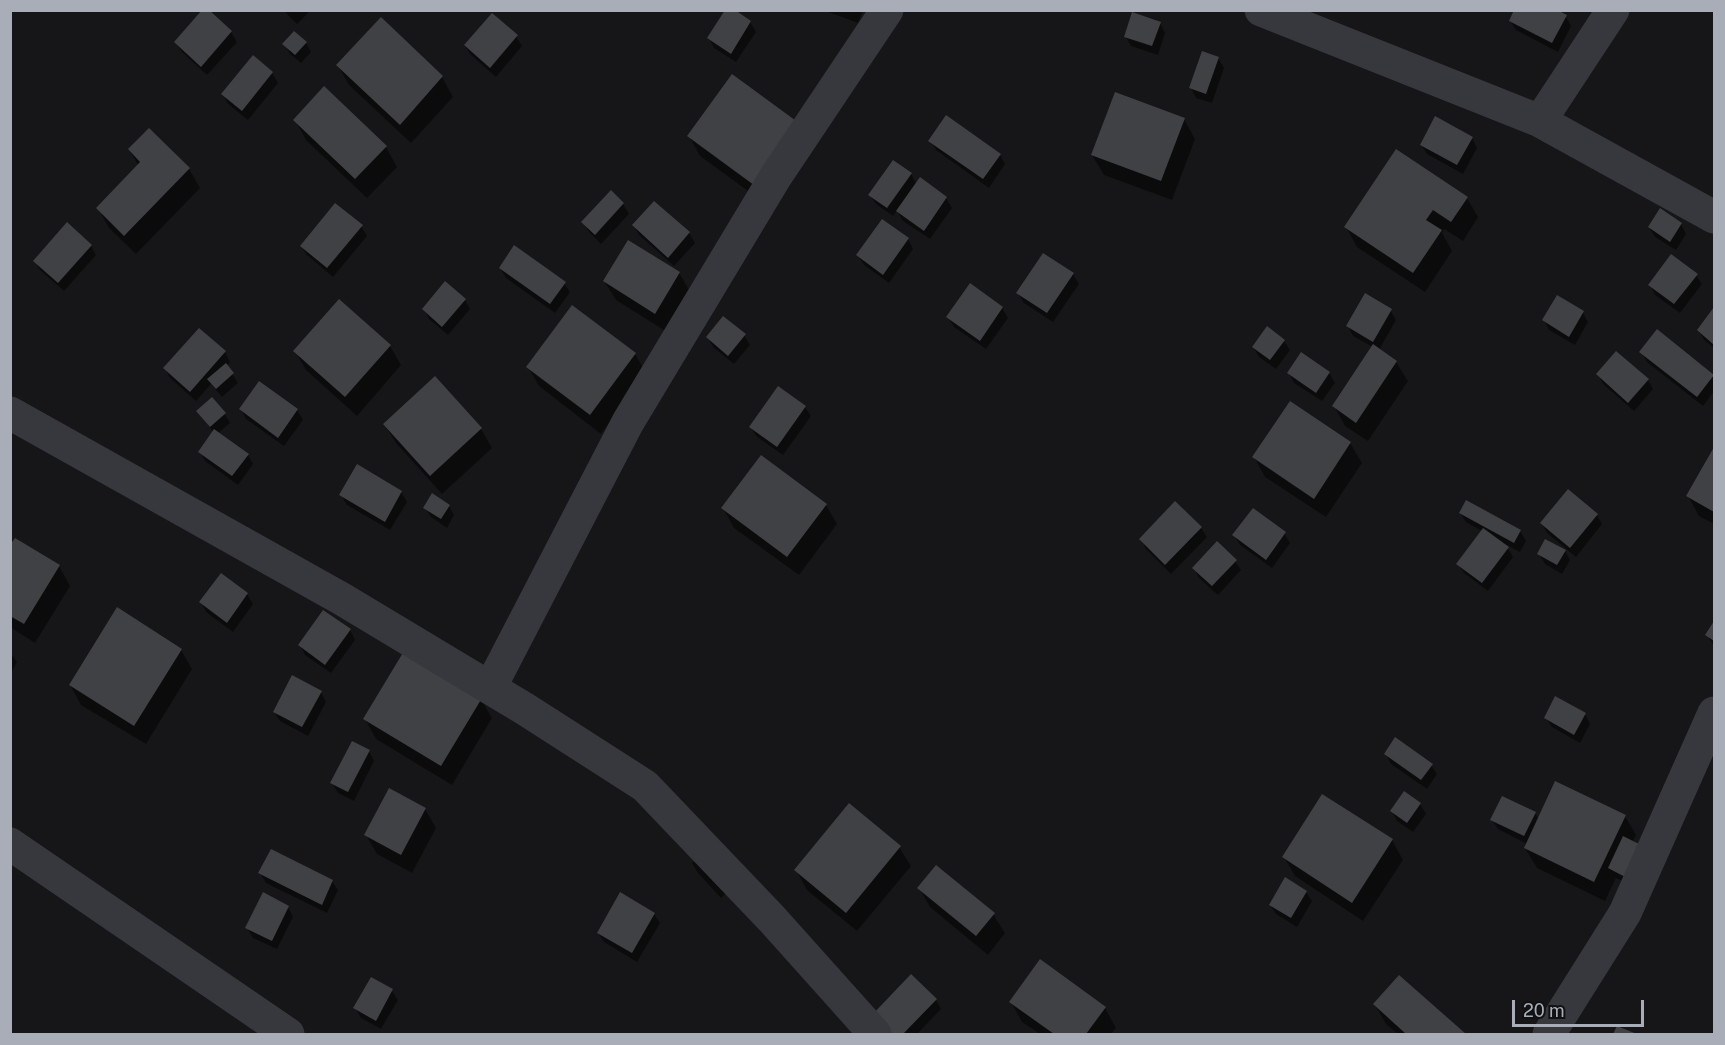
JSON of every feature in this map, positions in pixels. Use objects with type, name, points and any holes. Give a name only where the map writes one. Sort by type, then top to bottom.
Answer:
[{"type":"street","points":[[490,688],[628,422],[776,176],[887,10]]},
{"type":"street","points":[[1262,10],[1540,121],[1714,217]]},
{"type":"street","points":[[1540,121],[1613,10]]},
{"type":"street","points":[[10,413],[342,599],[490,688],[645,786],[772,919],[875,1035]]},
{"type":"street","points":[[1550,1035],[1625,913],[1714,713]]},
{"type":"street","points":[[10,844],[288,1035]]},
{"type":"building","points":[[202,10],[209,10],[232,31],[201,67],[174,42]]},
{"type":"building","points":[[725,10],[735,10],[751,21],[731,54],[707,38]]},
{"type":"building","points":[[1514,10],[1557,10],[1567,15],[1552,43],[1509,21]]},
{"type":"building","points":[[1132,12],[1161,22],[1152,46],[1124,37]]},
{"type":"building","points":[[492,13],[518,35],[490,68],[464,45]]},
{"type":"building","points":[[381,17],[443,76],[400,125],[336,65]]},
{"type":"building","points":[[294,31],[307,42],[295,55],[282,44]]},
{"type":"building","points":[[1202,51],[1219,57],[1206,94],[1189,88]]},
{"type":"building","points":[[253,55],[273,72],[242,111],[221,94]]},
{"type":"building","points":[[732,74],[803,126],[758,188],[687,136]]},
{"type":"building","points":[[324,86],[387,146],[355,179],[293,120]]},
{"type":"building","points":[[1115,92],[1185,118],[1161,181],[1091,155]]},
{"type":"building","points":[[946,115],[1001,154],[983,179],[928,141]]},
{"type":"building","points":[[1435,116],[1473,137],[1457,165],[1420,145]]},
{"type":"building","points":[[149,128],[190,168],[124,236],[96,208],[140,162],[128,149]]},
{"type":"building","points":[[1396,149],[1468,197],[1451,222],[1433,210],[1426,220],[1442,230],[1413,273],[1344,227]]},
{"type":"building","points":[[893,160],[912,173],[887,208],[868,195]]},
{"type":"building","points":[[920,177],[947,197],[924,231],[896,211]]},
{"type":"building","points":[[611,190],[624,203],[595,235],[581,222]]},
{"type":"building","points":[[654,201],[690,232],[668,258],[632,225]]},
{"type":"building","points":[[335,203],[363,225],[327,268],[300,246]]},
{"type":"building","points":[[1660,208],[1682,223],[1670,242],[1648,227]]},
{"type":"building","points":[[882,219],[909,238],[883,275],[856,255]]},
{"type":"building","points":[[67,222],[92,245],[58,283],[33,261]]},
{"type":"building","points":[[628,240],[680,272],[655,314],[603,281]]},
{"type":"building","points":[[514,245],[566,282],[550,304],[499,268]]},
{"type":"building","points":[[1043,253],[1074,273],[1047,313],[1016,293]]},
{"type":"building","points":[[1671,254],[1698,274],[1674,304],[1648,285]]},
{"type":"building","points":[[445,281],[466,299],[442,327],[422,309]]},
{"type":"building","points":[[970,283],[1003,307],[980,341],[946,317]]},
{"type":"building","points":[[1365,293],[1392,309],[1373,342],[1346,326]]},
{"type":"building","points":[[1557,295],[1584,311],[1569,337],[1542,320]]},
{"type":"building","points":[[339,299],[391,345],[345,397],[293,351]]},
{"type":"building","points":[[572,305],[636,353],[590,415],[526,367]]},
{"type":"building","points":[[1714,307],[1714,345],[1697,330]]},
{"type":"building","points":[[723,316],[746,334],[728,356],[706,337]]},
{"type":"building","points":[[1267,326],[1285,340],[1270,360],[1252,347]]},
{"type":"building","points":[[199,328],[226,351],[190,392],[163,368]]},
{"type":"building","points":[[1657,329],[1714,375],[1697,397],[1639,352]]},
{"type":"building","points":[[1373,344],[1397,361],[1356,423],[1332,406]]},
{"type":"building","points":[[1616,351],[1649,379],[1628,403],[1596,374]]},
{"type":"building","points":[[1301,352],[1330,372],[1316,393],[1287,373]]},
{"type":"building","points":[[226,363],[234,373],[216,389],[207,379]]},
{"type":"building","points":[[435,376],[482,428],[430,476],[383,424]]},
{"type":"building","points":[[259,381],[298,409],[278,438],[239,409]]},
{"type":"building","points":[[778,386],[806,406],[777,447],[749,427]]},
{"type":"building","points":[[212,397],[226,413],[210,427],[196,411]]},
{"type":"building","points":[[1290,401],[1351,442],[1314,499],[1252,457]]},
{"type":"building","points":[[214,429],[249,454],[232,476],[198,452]]},
{"type":"building","points":[[1714,447],[1714,512],[1686,496]]},
{"type":"building","points":[[761,455],[827,504],[787,557],[721,508]]},
{"type":"building","points":[[357,464],[402,491],[385,522],[339,495]]},
{"type":"building","points":[[1568,489],[1598,514],[1570,548],[1540,523]]},
{"type":"building","points":[[432,493],[450,505],[441,519],[423,508]]},
{"type":"building","points":[[1466,500],[1521,530],[1514,543],[1459,513]]},
{"type":"building","points":[[1175,501],[1202,527],[1165,565],[1139,539]]},
{"type":"building","points":[[1253,508],[1286,532],[1266,560],[1232,535]]},
{"type":"building","points":[[1483,528],[1509,547],[1482,583],[1456,564]]},
{"type":"building","points":[[15,538],[60,565],[24,624],[10,616],[10,545]]},
{"type":"building","points":[[1545,539],[1566,550],[1557,565],[1537,554]]},
{"type":"building","points":[[1217,541],[1237,560],[1212,586],[1192,568]]},
{"type":"building","points":[[221,573],[248,593],[227,623],[199,602]]},
{"type":"building","points":[[117,607],[182,649],[134,726],[69,685]]},
{"type":"building","points":[[323,610],[351,629],[325,665],[298,645]]},
{"type":"building","points":[[1714,621],[1714,641],[1705,635]]},
{"type":"building","points":[[404,651],[482,698],[441,766],[363,719]]},
{"type":"building","points":[[292,675],[322,691],[302,727],[273,712]]},
{"type":"building","points":[[1555,696],[1586,713],[1574,735],[1544,718]]},
{"type":"building","points":[[1395,737],[1433,764],[1421,780],[1384,754]]},
{"type":"building","points":[[352,741],[370,750],[348,792],[330,783]]},
{"type":"building","points":[[1555,781],[1626,815],[1594,882],[1524,848]]},
{"type":"building","points":[[389,788],[426,808],[401,855],[364,835]]},
{"type":"building","points":[[1404,791],[1421,803],[1407,823],[1390,811]]},
{"type":"building","points":[[1322,794],[1393,839],[1352,903],[1282,857]]},
{"type":"building","points":[[1502,796],[1536,812],[1524,836],[1490,820]]},
{"type":"building","points":[[849,803],[901,846],[846,913],[794,870]]},
{"type":"building","points":[[1623,836],[1645,847],[1629,879],[1608,868]]},
{"type":"building","points":[[271,849],[333,880],[322,905],[258,873]]},
{"type":"building","points":[[936,865],[995,913],[976,936],[917,888]]},
{"type":"building","points":[[1285,877],[1307,891],[1291,918],[1269,905]]},
{"type":"building","points":[[263,892],[289,906],[272,941],[245,928]]},
{"type":"building","points":[[620,892],[655,913],[632,953],[597,933]]},
{"type":"building","points":[[1040,959],[1106,1007],[1086,1034],[1054,1034],[1009,1002]]},
{"type":"building","points":[[911,974],[937,999],[903,1034],[890,1034],[871,1016]]},
{"type":"building","points":[[1399,975],[1466,1034],[1406,1034],[1373,1004]]},
{"type":"building","points":[[371,977],[393,989],[376,1021],[353,1008]]},
{"type":"building","points":[[1617,1026],[1637,1034],[1613,1034]]}]
